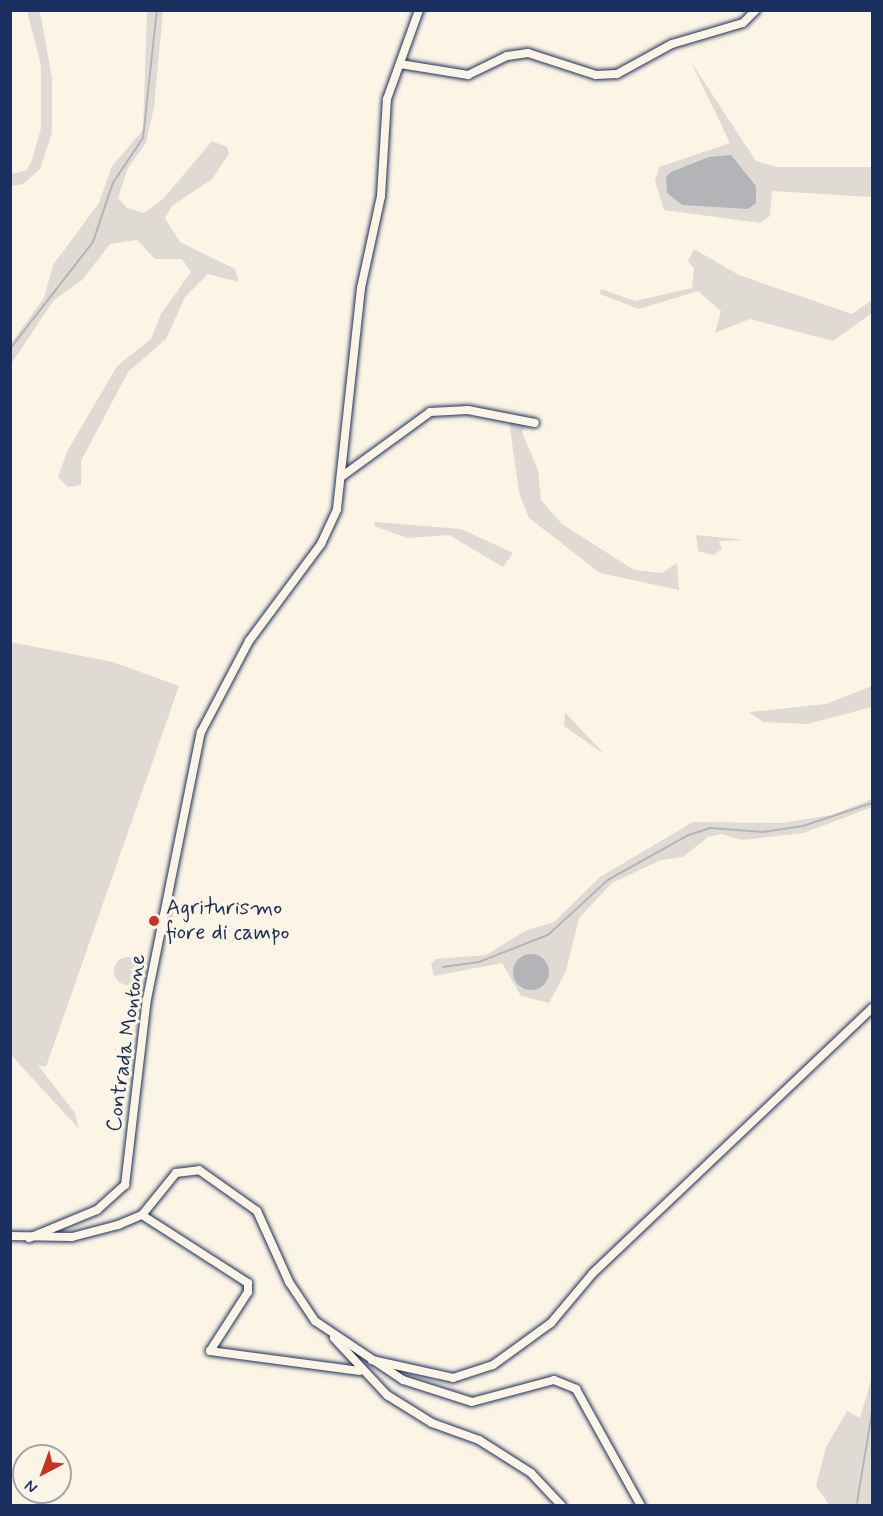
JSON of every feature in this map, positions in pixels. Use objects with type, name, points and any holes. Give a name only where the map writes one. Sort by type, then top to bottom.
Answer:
[{"type":"street","name":"Contrada Montone","points":[[29,1238],[97,1210],[125,1185],[147,999],[201,732],[276,598],[333,527],[341,477],[361,288],[381,196],[385,115],[419,10]]},
{"type":"street","points":[[400,64],[468,75],[522,52],[596,75],[617,74],[683,39],[738,26],[756,10]]},
{"type":"street","points":[[341,477],[430,412],[468,410],[535,423]]},
{"type":"street","points":[[371,1360],[453,1378],[478,1373],[502,1359],[551,1323],[593,1273],[873,1008]]},
{"type":"street","points":[[10,1236],[72,1237],[142,1215],[186,1168],[218,1181],[257,1211],[302,1305],[331,1333],[360,1371],[418,1416],[479,1440],[531,1473],[562,1506]]},
{"type":"street","points":[[142,1215],[248,1283],[248,1292],[210,1351],[360,1371]]},
{"type":"street","points":[[331,1333],[371,1360],[423,1390],[472,1401],[541,1382],[567,1382],[584,1399],[641,1506]]},
{"type":"shaded area","points":[[27,11],[40,12],[52,78],[52,133],[40,169],[23,184],[11,186],[11,174],[27,170],[41,128],[41,65]]},
{"type":"shaded area","points":[[147,11],[163,11],[154,107],[146,143],[128,168],[118,198],[127,208],[144,213],[164,198],[212,141],[227,147],[229,154],[212,179],[172,206],[165,218],[180,242],[235,269],[239,282],[208,274],[185,297],[166,339],[128,372],[81,461],[81,485],[68,487],[58,477],[68,450],[117,366],[151,339],[161,314],[191,272],[182,259],[155,259],[137,240],[110,244],[82,280],[54,300],[11,364],[11,343],[44,298],[53,265],[99,203],[112,166],[143,130]]},
{"type":"shaded area","points":[[691,62],[756,161],[777,167],[872,167],[872,197],[772,191],[770,216],[760,223],[664,210],[655,181],[659,167],[730,143]]},
{"type":"shaded area","points":[[731,155],[756,186],[756,203],[748,209],[682,205],[667,193],[666,177],[671,172],[709,157]]},
{"type":"shaded area","points":[[694,249],[739,275],[852,314],[872,300],[872,313],[833,341],[750,319],[715,333],[721,311],[698,291],[639,309],[600,294],[601,289],[635,301],[692,288],[694,269],[688,261]]},
{"type":"shaded area","points":[[509,421],[528,422],[522,432],[538,470],[541,500],[562,524],[634,570],[662,573],[677,563],[679,590],[600,573],[529,518],[519,493]]},
{"type":"shaded area","points":[[375,522],[461,529],[513,553],[503,567],[449,535],[407,538],[374,526]]},
{"type":"shaded area","points":[[696,535],[744,540],[719,541],[722,549],[713,555],[698,551]]},
{"type":"shaded area","points":[[10,642],[113,662],[179,686],[46,1067],[38,1065],[75,1113],[79,1129],[11,1055]]},
{"type":"shaded area","points":[[872,686],[872,707],[807,724],[763,722],[749,712],[826,704]]},
{"type":"shaded area","points":[[565,712],[604,754],[564,726]]},
{"type":"shaded area","points":[[872,799],[872,807],[804,833],[742,840],[721,834],[708,837],[683,857],[661,860],[612,883],[579,918],[566,971],[549,1003],[521,996],[502,963],[434,976],[431,964],[436,959],[486,955],[525,931],[554,922],[600,877],[693,822],[782,823],[832,815]]},
{"type":"shaded area","points":[[531,954],[544,959],[549,972],[544,985],[531,990],[518,985],[513,972],[518,959]]},
{"type":"shaded area","points":[[128,957],[138,961],[142,971],[138,981],[128,985],[118,981],[114,971],[118,961]]},
{"type":"shaded area","points":[[872,1377],[872,1505],[829,1505],[816,1486],[826,1447],[847,1411],[860,1418]]},
{"type":"waterway","points":[[10,349],[93,242],[113,183],[143,138],[157,10]]},
{"type":"waterway","points":[[443,967],[479,962],[548,935],[608,880],[689,835],[710,828],[763,832],[803,826],[872,803]]},
{"type":"waterway","points":[[857,1503],[872,1412]]},
{"type":"place","name":"Agriturismo fiore di campo","points":[[154,921]]}]
